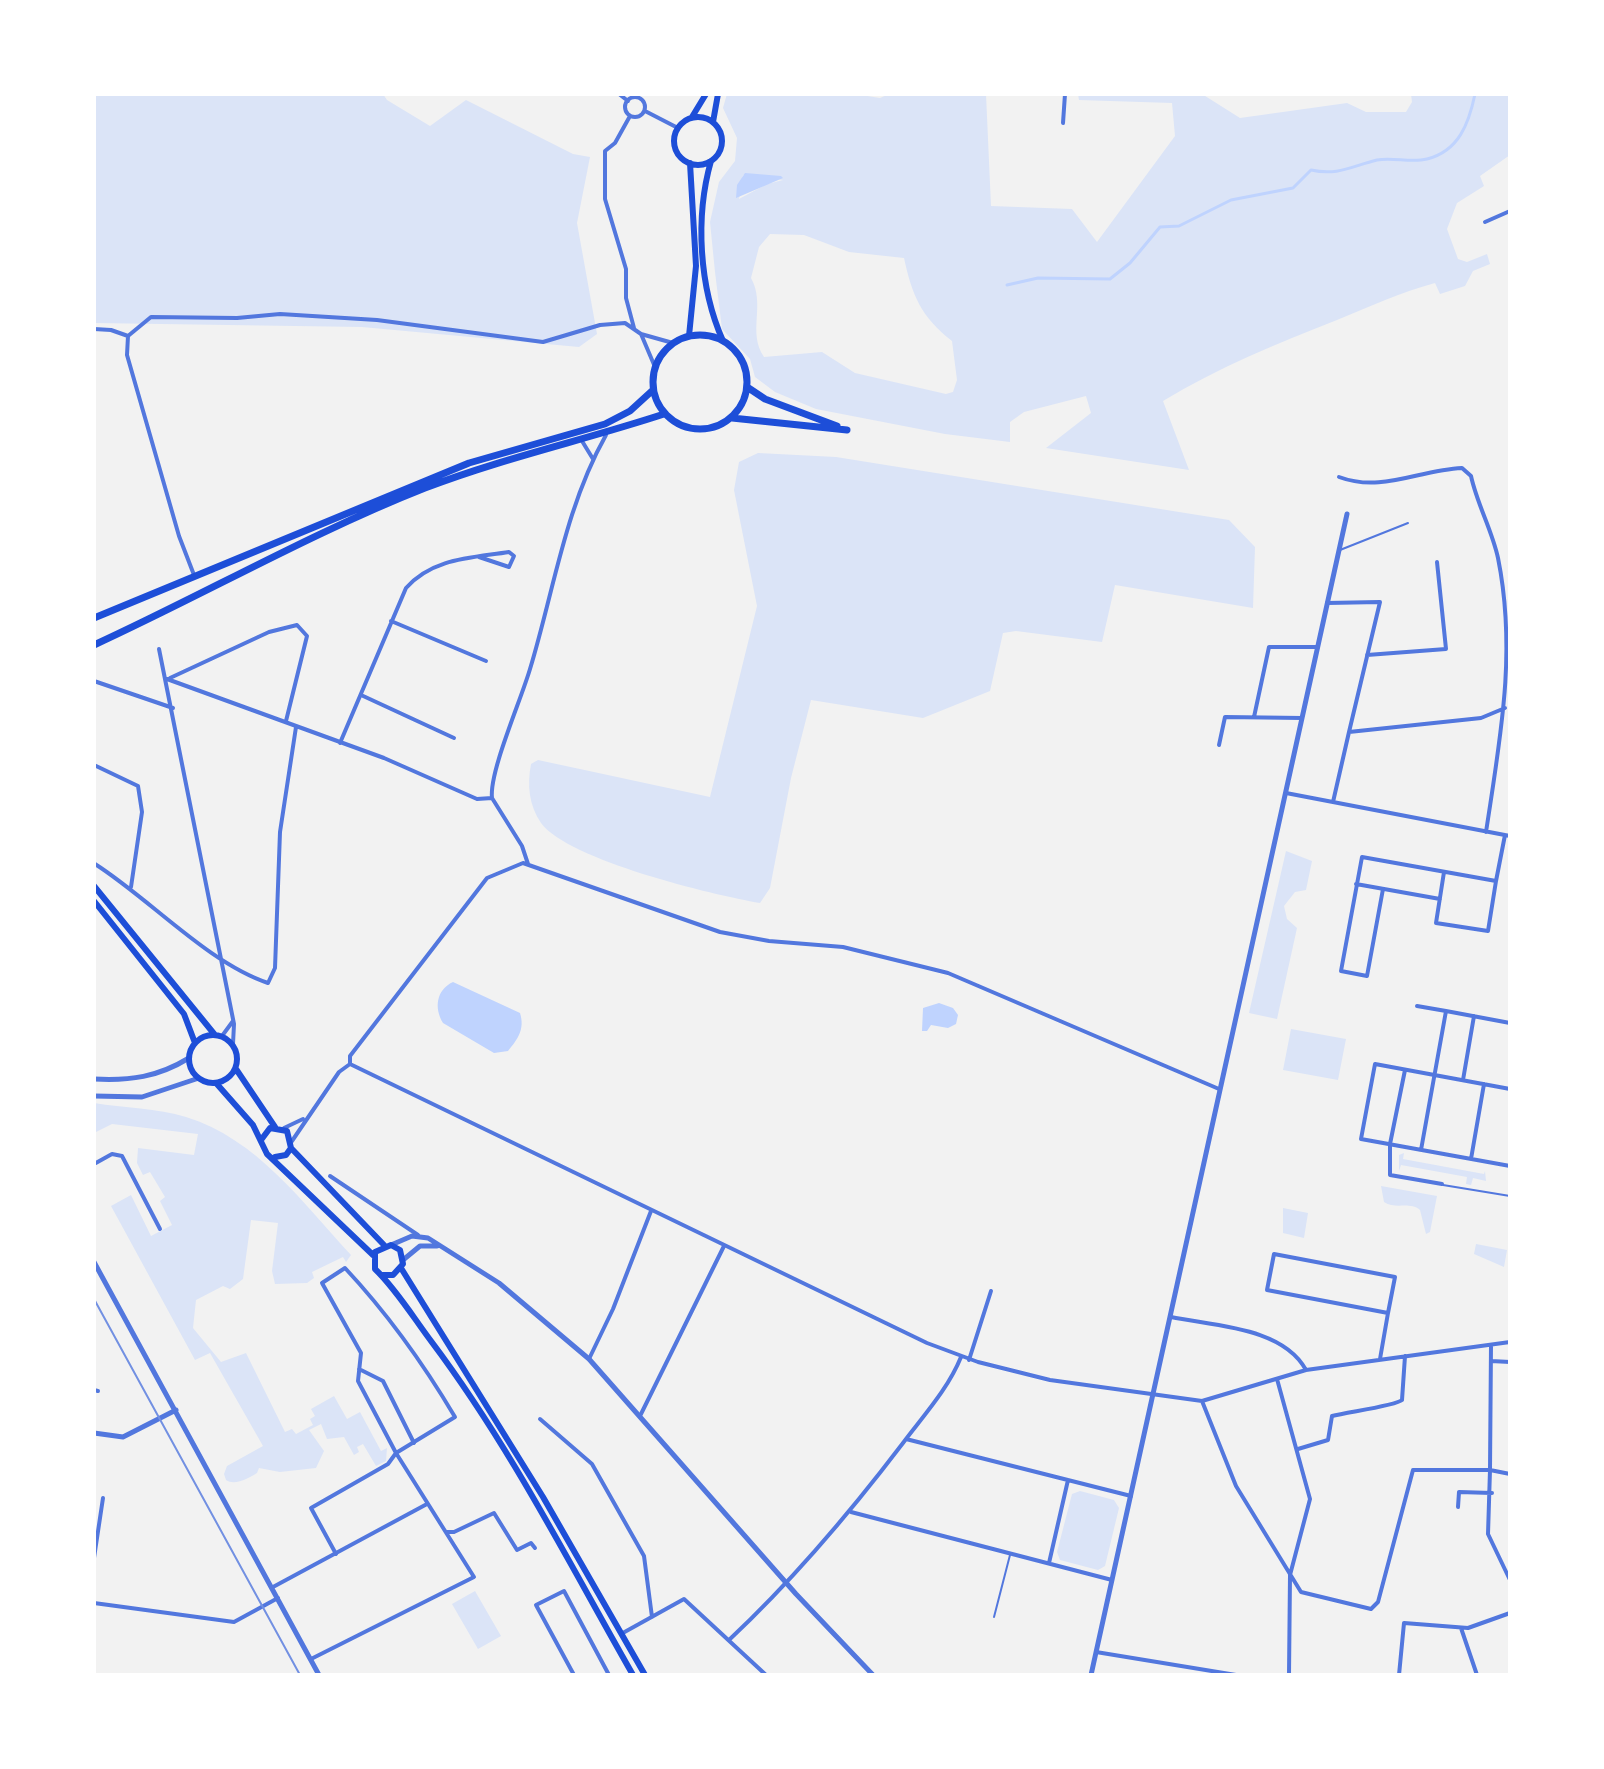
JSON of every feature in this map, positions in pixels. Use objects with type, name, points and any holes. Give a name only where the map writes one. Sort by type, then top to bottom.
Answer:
[{"type":"main road","points":[[706,94],[692,117],[678,128],[674,140],[676,151],[690,163],[711,161]]},
{"type":"main road","points":[[713,122],[718,94]]},
{"type":"main road","points":[[692,117],[713,122],[719,129],[722,144],[711,161],[702,195],[709,308],[723,341],[742,360],[747,387],[740,409],[732,418],[705,430],[690,429],[664,414],[653,390],[655,367],[673,343],[689,336],[723,341]]},
{"type":"main road","points":[[689,336],[696,266],[690,163]]},
{"type":"main road","points":[[732,418],[847,430],[765,399],[747,387]]},
{"type":"main road","points":[[94,618],[469,463],[605,424],[630,411],[653,390]]},
{"type":"main road","points":[[94,645],[267,559],[424,489],[476,469],[606,435],[664,414]]},
{"type":"main road","points":[[94,886],[219,1035],[233,1044],[238,1056],[236,1069],[228,1079],[216,1083],[199,1078],[191,1069],[189,1058],[195,1043],[184,1014],[94,901]]},
{"type":"main road","points":[[195,1043],[219,1035]]},
{"type":"main road","points":[[236,1069],[275,1127]]},
{"type":"main road","points":[[216,1083],[261,1140],[263,1149],[373,1255],[373,1265],[461,1381],[513,1460],[633,1675]]},
{"type":"main road","points":[[261,1140],[265,1132],[275,1127],[284,1128],[292,1144],[388,1245],[400,1250],[403,1260],[401,1268],[393,1275],[382,1275]]},
{"type":"main road","points":[[273,1157],[286,1155],[292,1144]]},
{"type":"main road","points":[[373,1255],[388,1245]]},
{"type":"main road","points":[[401,1268],[538,1489],[645,1675]]},
{"type":"street","points":[[619,94],[628,101]]},
{"type":"street","points":[[1063,123],[1065,94]]},
{"type":"street","points":[[630,116],[625,107],[628,101],[639,98],[645,111],[678,128]]},
{"type":"street","points":[[630,116],[637,117],[645,111]]},
{"type":"street","points":[[630,116],[615,143],[605,151],[605,199],[626,269],[626,298],[634,328]]},
{"type":"street","points":[[1485,222],[1510,211]]},
{"type":"street","points":[[194,576],[127,355],[128,336],[151,317],[237,318],[280,314],[377,320],[543,342],[614,322],[625,323],[641,334],[673,343]]},
{"type":"street","points":[[94,329],[111,330],[128,336]]},
{"type":"street","points":[[641,334],[655,367]]},
{"type":"street","points":[[528,864],[522,846],[492,798],[492,779],[530,670],[556,565],[593,459],[606,435]]},
{"type":"street","points":[[582,441],[593,459]]},
{"type":"street","points":[[1339,477],[1356,483],[1385,484],[1447,469],[1467,470],[1497,553],[1508,650],[1505,708],[1486,832]]},
{"type":"street","points":[[1091,1675],[1347,514]]},
{"type":"street","points":[[340,743],[406,588],[419,574],[436,564],[509,552],[514,556],[509,567],[479,557]]},
{"type":"street","points":[[1367,655],[1446,649],[1437,562]]},
{"type":"street","points":[[1327,603],[1380,602],[1333,802]]},
{"type":"street","points":[[391,621],[486,661]]},
{"type":"street","points":[[167,679],[269,632],[297,625],[307,636],[286,721]]},
{"type":"street","points":[[1254,717],[1269,647],[1317,647]]},
{"type":"street","points":[[159,649],[236,1035],[233,1044]]},
{"type":"street","points":[[167,679],[286,721],[477,799],[492,798]]},
{"type":"street","points":[[94,681],[173,708]]},
{"type":"street","points":[[361,695],[454,738]]},
{"type":"street","points":[[1349,732],[1481,718],[1505,708]]},
{"type":"street","points":[[1219,745],[1225,717],[1302,718]]},
{"type":"street","points":[[95,864],[131,887],[221,960],[268,983],[275,968],[280,832],[296,727]]},
{"type":"street","points":[[94,765],[138,786],[142,812],[131,868],[131,887]]},
{"type":"street","points":[[1286,793],[1507,836],[1488,931],[1436,923],[1444,872]]},
{"type":"street","points":[[1383,889],[1367,976],[1341,971],[1362,857],[1496,881]]},
{"type":"street","points":[[350,1064],[350,1056],[487,878],[506,868],[528,864],[720,932],[861,950],[948,973],[1219,1089]]},
{"type":"street","points":[[1356,884],[1440,899]]},
{"type":"street","points":[[1417,1006],[1510,1023]]},
{"type":"street","points":[[1421,1150],[1446,1011]]},
{"type":"street","points":[[1463,1080],[1474,1016]]},
{"type":"street","points":[[219,1035],[233,1021]]},
{"type":"street","points":[[94,1079],[126,1080],[160,1074],[189,1058]]},
{"type":"street","points":[[292,1144],[306,1118],[339,1072],[350,1064]]},
{"type":"street","points":[[350,1064],[961,1357],[1050,1380],[1154,1397],[1202,1401],[1306,1370],[1510,1342]]},
{"type":"street","points":[[1510,1089],[1375,1064],[1361,1139],[1510,1166]]},
{"type":"street","points":[[1405,1070],[1390,1144],[1390,1175],[1442,1184]]},
{"type":"street","points":[[94,1096],[142,1097],[199,1078]]},
{"type":"street","points":[[1471,1159],[1484,1084]]},
{"type":"street","points":[[284,1128],[306,1118]]},
{"type":"street","points":[[94,1164],[112,1154],[122,1156],[160,1229]]},
{"type":"street","points":[[330,1176],[418,1235],[499,1283],[589,1359],[873,1675]]},
{"type":"street","points":[[589,1359],[651,1211]]},
{"type":"street","points":[[388,1245],[418,1235]]},
{"type":"street","points":[[403,1260],[420,1246],[438,1246]]},
{"type":"street","points":[[641,1414],[724,1246]]},
{"type":"street","points":[[1380,1359],[1395,1277],[1274,1254],[1267,1290],[1388,1313]]},
{"type":"street","points":[[94,1262],[319,1675]]},
{"type":"street","points":[[311,1659],[374,1624],[386,1623],[474,1577],[396,1453],[358,1381],[361,1353],[322,1283],[345,1268],[381,1308],[428,1371],[455,1417],[396,1453],[388,1464],[311,1508],[336,1554]]},
{"type":"street","points":[[969,1360],[991,1291]]},
{"type":"street","points":[[1171,1317],[1273,1339],[1300,1357],[1306,1370]]},
{"type":"street","points":[[1491,1344],[1492,1493],[1488,1534],[1510,1580]]},
{"type":"street","points":[[1298,1449],[1328,1440],[1332,1416],[1365,1407],[1396,1405],[1402,1400],[1405,1356]]},
{"type":"street","points":[[729,1640],[788,1583],[851,1512],[949,1382],[961,1357]]},
{"type":"street","points":[[1491,1361],[1510,1362]]},
{"type":"street","points":[[359,1369],[383,1381],[414,1443]]},
{"type":"street","points":[[1277,1379],[1310,1499],[1290,1575],[1289,1675]]},
{"type":"street","points":[[1202,1401],[1236,1486],[1301,1592],[1371,1609],[1378,1602],[1413,1470],[1490,1470],[1510,1474]]},
{"type":"street","points":[[94,1433],[123,1437],[160,1421],[176,1410]]},
{"type":"street","points":[[540,1419],[592,1464],[644,1556],[652,1617]]},
{"type":"street","points":[[906,1439],[1131,1496]]},
{"type":"street","points":[[1049,1563],[1068,1480]]},
{"type":"street","points":[[1458,1507],[1459,1492],[1492,1493]]},
{"type":"street","points":[[94,1558],[103,1498]]},
{"type":"street","points":[[273,1587],[427,1504]]},
{"type":"street","points":[[851,1512],[1112,1580]]},
{"type":"street","points":[[446,1532],[454,1532],[494,1513],[517,1550],[531,1543],[535,1548]]},
{"type":"street","points":[[574,1675],[536,1605],[564,1591],[609,1675]]},
{"type":"street","points":[[94,1603],[234,1622],[278,1598]]},
{"type":"street","points":[[621,1634],[684,1599],[766,1675]]},
{"type":"street","points":[[1399,1675],[1404,1623],[1461,1627],[1510,1613]]},
{"type":"street","points":[[1461,1627],[1477,1675]]},
{"type":"street","points":[[1096,1652],[1236,1675]]},
{"type":"lane","points":[[1339,551],[1408,523]]},
{"type":"lane","points":[[1442,1184],[1510,1196]]},
{"type":"lane","points":[[994,1617],[1011,1553]]},
{"type":"shaded area","points":[[94,94],[383,94],[387,100],[430,126],[466,100],[573,154],[590,157],[577,223],[597,334],[579,347],[362,327],[94,323]]},
{"type":"shaded area","points":[[727,94],[855,94],[880,98],[889,94],[986,94],[991,206],[1072,209],[1097,242],[1175,136],[1172,103],[1079,100],[1078,94],[1202,94],[1240,118],[1347,103],[1366,112],[1406,112],[1412,102],[1411,94],[1510,94],[1510,155],[1480,176],[1484,186],[1457,203],[1447,229],[1458,259],[1467,262],[1487,254],[1490,264],[1473,271],[1465,286],[1440,294],[1435,283],[1397,295],[1248,357],[1163,401],[1189,470],[1046,448],[1091,413],[1086,396],[1024,412],[1010,422],[1010,442],[945,434],[816,409],[775,392],[755,377],[750,359],[722,329],[715,272],[710,222],[719,182],[735,161],[737,138],[723,108]],"holes":[[[743,175],[783,180],[767,184],[739,199]],[[770,234],[804,235],[849,252],[904,258],[919,304],[952,341],[957,380],[953,392],[946,394],[855,373],[822,352],[764,357],[757,338],[757,298],[751,278],[759,247]]]},
{"type":"shaded area","points":[[758,453],[836,457],[1229,520],[1255,547],[1253,608],[1115,585],[1102,642],[1016,631],[1003,633],[990,691],[923,718],[811,700],[791,778],[770,888],[760,903],[643,874],[580,850],[556,837],[541,823],[530,795],[531,764],[538,760],[710,797],[757,606],[734,490],[739,462]]},
{"type":"shaded area","points":[[1286,851],[1312,861],[1306,890],[1295,892],[1284,906],[1287,919],[1297,928],[1277,1019],[1249,1013]]},
{"type":"shaded area","points":[[1291,1029],[1346,1039],[1338,1080],[1283,1070]]},
{"type":"shaded area","points":[[94,1103],[175,1114],[235,1140],[277,1174],[351,1255],[346,1262],[343,1257],[312,1272],[314,1278],[307,1283],[275,1284],[272,1271],[278,1223],[251,1220],[243,1279],[230,1289],[223,1286],[196,1300],[193,1328],[221,1362],[246,1353],[285,1432],[292,1429],[296,1434],[313,1425],[310,1419],[315,1416],[311,1409],[334,1396],[347,1419],[360,1412],[381,1451],[387,1448],[386,1461],[376,1466],[363,1444],[357,1447],[359,1452],[354,1455],[344,1437],[327,1439],[321,1424],[309,1430],[324,1451],[316,1468],[280,1472],[259,1468],[257,1473],[242,1481],[226,1480],[224,1474],[227,1466],[263,1446],[210,1353],[195,1360],[111,1206],[131,1195],[151,1236],[172,1225],[160,1201],[165,1197],[150,1172],[143,1175],[137,1163],[138,1148],[194,1155],[198,1134],[112,1124],[94,1133]]},
{"type":"shaded area","points":[[1404,1153],[1403,1159],[1484,1174],[1485,1171],[1486,1181],[1473,1178],[1471,1185],[1466,1184],[1467,1177],[1401,1165],[1399,1171],[1399,1155]]},
{"type":"shaded area","points":[[1381,1186],[1437,1196],[1430,1232],[1426,1234],[1420,1210],[1416,1207],[1384,1202]]},
{"type":"shaded area","points":[[1283,1208],[1308,1213],[1304,1238],[1283,1233]]},
{"type":"shaded area","points":[[1476,1244],[1507,1250],[1504,1267],[1474,1254]]},
{"type":"shaded area","points":[[1080,1491],[1114,1500],[1119,1508],[1105,1566],[1098,1570],[1060,1560],[1057,1552],[1072,1494]]},
{"type":"shaded area","points":[[475,1591],[501,1636],[478,1649],[452,1604]]},
{"type":"water","points":[[745,173],[783,178],[736,198],[737,185]]},
{"type":"water","points":[[453,982],[520,1013],[520,1034],[508,1051],[494,1053],[443,1023],[438,1000],[447,985]]},
{"type":"water","points":[[939,1003],[953,1008],[958,1015],[956,1024],[948,1028],[931,1025],[927,1031],[922,1031],[923,1008]]},
{"type":"waterway","points":[[1007,285],[1038,278],[1110,279],[1130,263],[1160,227],[1179,226],[1231,200],[1293,188],[1311,170],[1337,171],[1377,160],[1421,160],[1438,155],[1455,143],[1461,134],[1475,94]]},
{"type":"tram line","points":[[94,1299],[300,1675]]}]
